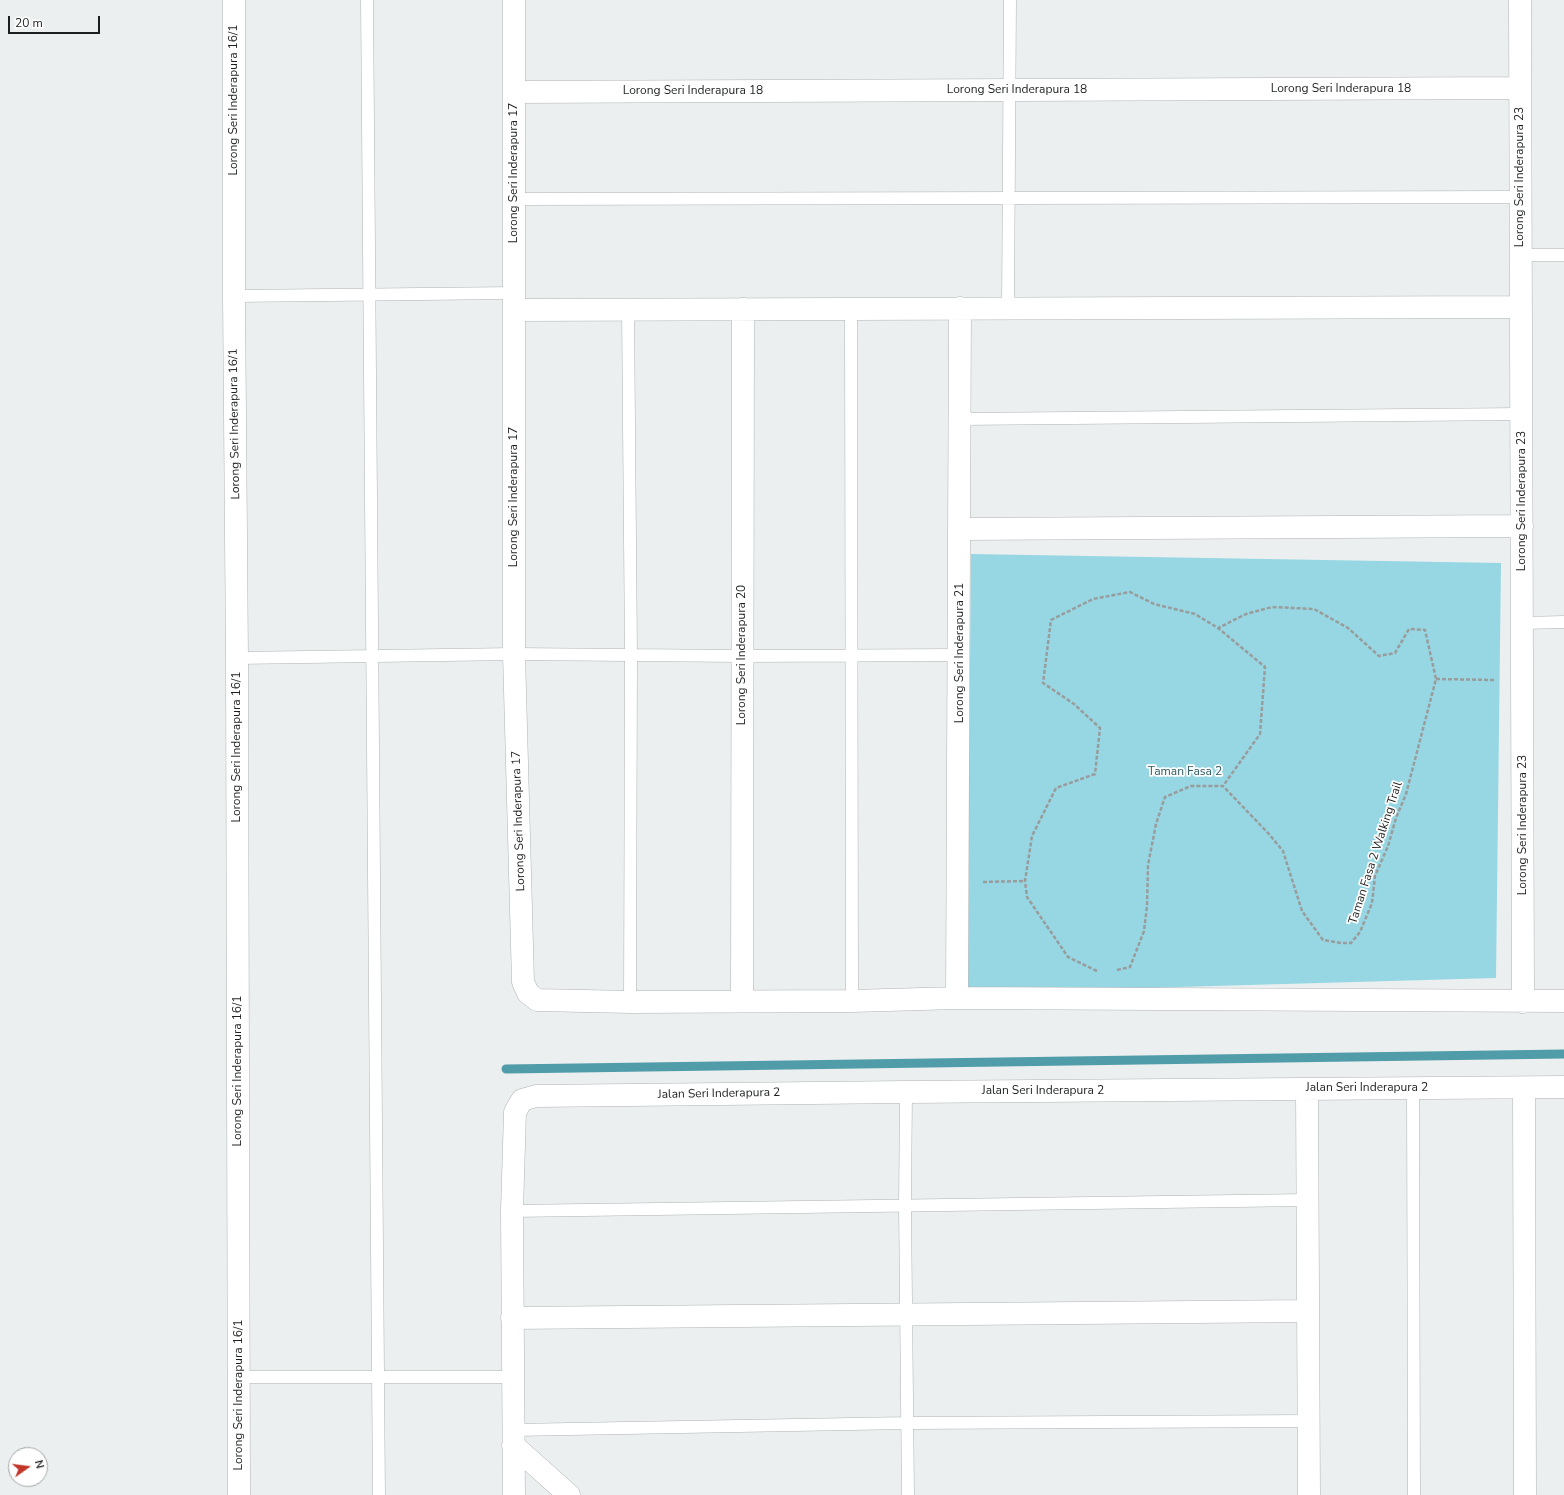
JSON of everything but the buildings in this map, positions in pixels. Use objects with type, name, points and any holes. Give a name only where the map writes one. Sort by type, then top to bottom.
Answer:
[{"type":"street","name":"Lorong Seri Inderapura 16/1","points":[[234,0],[239,1495]]},
{"type":"street","name":"Lorong Seri Inderapura 17","points":[[514,0],[514,654],[523,982],[528,993],[537,1000],[630,1002]]},
{"type":"street","name":"Lorong Seri Inderapura 23","points":[[1520,0],[1523,1002]]},
{"type":"street","name":"Lorong Seri Inderapura 18","points":[[514,92],[1520,88]]},
{"type":"street","points":[[514,301],[628,310],[1521,307]]},
{"type":"street","name":"Lorong Seri Inderapura 21","points":[[958,998],[960,308]]},
{"type":"street","name":"Lorong Seri Inderapura 20","points":[[742,1001],[743,309]]},
{"type":"street","points":[[960,529],[1522,526]]},
{"type":"street","points":[[630,1002],[852,1001],[958,998],[1523,1002],[1564,1001]]},
{"type":"street","name":"Jalan Seri Inderapura 2","points":[[512,1211],[515,1112],[522,1100],[536,1096],[1564,1087]]},
{"type":"street","points":[[1524,1088],[1525,1495]]},
{"type":"street","points":[[1307,1089],[1309,1495]]},
{"type":"street","points":[[512,1211],[514,1495]]},
{"type":"street","points":[[512,1318],[1308,1311]]},
{"type":"street","points":[[513,1438],[570,1495]]},
{"type":"lane","points":[[367,0],[379,1495]]},
{"type":"lane","points":[[1008,308],[1010,0]]},
{"type":"lane","points":[[514,199],[1520,197]]},
{"type":"lane","points":[[1520,255],[1564,255]]},
{"type":"lane","points":[[234,296],[370,293],[514,301]]},
{"type":"lane","points":[[851,309],[850,655],[852,1001]]},
{"type":"lane","points":[[628,310],[632,655],[630,1002]]},
{"type":"lane","points":[[960,419],[1521,414]]},
{"type":"lane","points":[[1522,623],[1564,622]]},
{"type":"lane","points":[[237,658],[514,654],[742,656],[960,655]]},
{"type":"lane","points":[[1413,1088],[1414,1495]]},
{"type":"lane","points":[[906,1092],[905,1205],[908,1495]]},
{"type":"lane","points":[[512,1211],[1308,1200]]},
{"type":"lane","points":[[239,1377],[513,1378]]},
{"type":"lane","points":[[513,1438],[908,1423],[1309,1421]]},
{"type":"path","points":[[1102,973],[1068,957],[1027,897],[1025,881],[1032,836],[1056,788],[1095,774],[1100,728],[1074,704],[1043,682],[1051,620],[1093,599],[1130,592],[1154,604],[1194,614],[1218,628],[1266,666],[1260,734],[1223,786],[1191,786],[1165,797],[1156,824],[1148,865],[1147,906],[1144,930],[1130,967],[1116,970]]},
{"type":"path","name":"Taman Fasa 2 Walking Trail","points":[[1218,628],[1246,614],[1272,607],[1314,608],[1348,628],[1379,656],[1395,653],[1409,628],[1425,630],[1436,679],[1406,794],[1376,876],[1372,903],[1360,932],[1351,943],[1323,940],[1302,911],[1282,851],[1268,833],[1223,786]]},
{"type":"path","points":[[1436,679],[1522,681]]},
{"type":"path","points":[[958,883],[1025,881]]},
{"type":"green space","name":"Taman Fasa 2","points":[[971,554],[1501,563],[1496,978],[967,993]]},
{"type":"waterway","points":[[506,1069],[1564,1054]]}]
